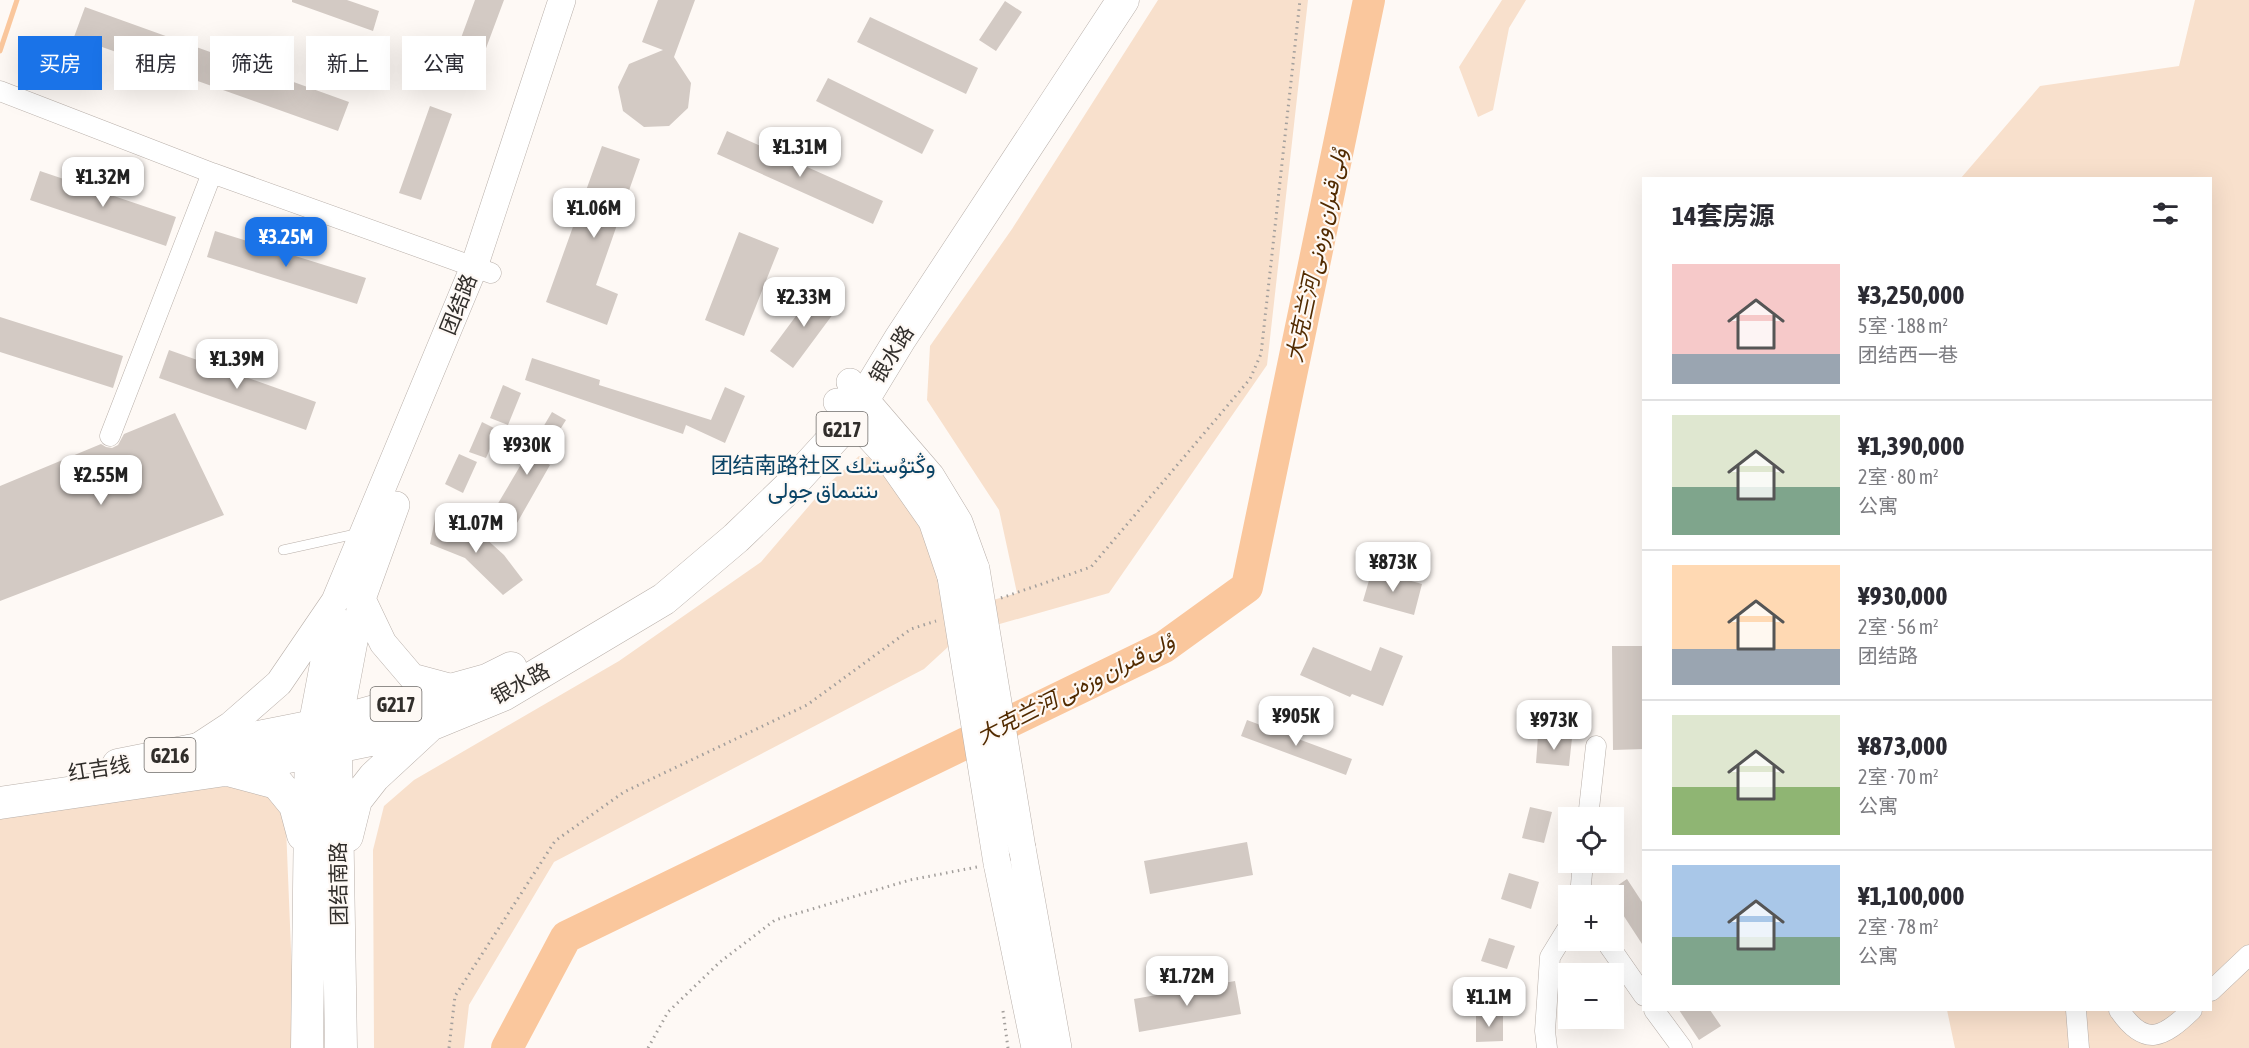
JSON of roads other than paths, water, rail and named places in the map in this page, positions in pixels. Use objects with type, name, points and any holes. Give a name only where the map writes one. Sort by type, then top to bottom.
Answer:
[{"type":"highway","name":"银水路","points":[[453,688],[487,680],[557,644],[645,590],[729,521],[811,434],[851,400],[1099,0]]},
{"type":"highway","name":"银水路","points":[[430,725],[502,695],[664,599],[736,538],[790,486],[851,400],[900,339],[1123,0]]},
{"type":"highway","name":"G217","points":[[324,736],[453,688]]},
{"type":"highway","name":"G217","points":[[324,736],[385,737],[430,725]]},
{"type":"highway","points":[[338,871],[356,800],[374,777],[430,725]]},
{"type":"highway","name":"红吉线","points":[[0,783],[129,764],[193,750],[324,736]]},
{"type":"highway","name":"红吉线","points":[[0,803],[225,770],[324,736]]},
{"type":"highway","name":"团结南路","points":[[307,1048],[309,854],[324,736]]},
{"type":"highway","name":"团结南路","points":[[324,736],[338,871],[340,1048]]},
{"type":"highway","points":[[225,770],[277,783],[295,805],[309,854]]},
{"type":"main road","name":"团结路","points":[[335,602],[364,532],[482,270],[562,0]]},
{"type":"main road","name":"团结路","points":[[324,736],[362,599],[384,533],[580,0]]},
{"type":"main road","points":[[851,400],[931,476],[959,522],[976,569],[1058,1048]]},
{"type":"main road","points":[[851,400],[932,521],[951,577],[998,863],[1035,1048]]},
{"type":"main road","points":[[362,599],[383,643],[412,677],[453,688]]},
{"type":"main road","points":[[324,736],[335,602]]},
{"type":"main road","points":[[193,750],[231,725],[279,683],[335,602]]},
{"type":"street","points":[[0,91],[212,173],[482,270]]},
{"type":"street","points":[[110,436],[212,173]]},
{"type":"street","points":[[1589,807],[1596,746]]},
{"type":"street","points":[[1547,1048],[1545,1031],[1550,957],[1558,944]]},
{"type":"street","points":[[1613,951],[1642,993]]},
{"type":"street","points":[[2212,990],[2249,955]]},
{"type":"street","points":[[1654,1011],[1682,1048]]},
{"type":"street","points":[[2076,1011],[2079,1048]]},
{"type":"street","points":[[2120,1011],[2128,1023],[2141,1033],[2158,1035],[2174,1028],[2191,1011]]},
{"type":"lane","points":[[283,550],[364,532]]},
{"type":"waterway","points":[[0,51],[17,0]]},
{"type":"waterway","name":"大克兰河 ۇلى قىران وزەنى","points":[[507,1048],[566,937],[1164,647],[1247,587],[1369,0]]},
{"type":"district","name":"团结南路社区 وڭتۇستىك ىنتىماق جولى","points":[[823,478]]}]
